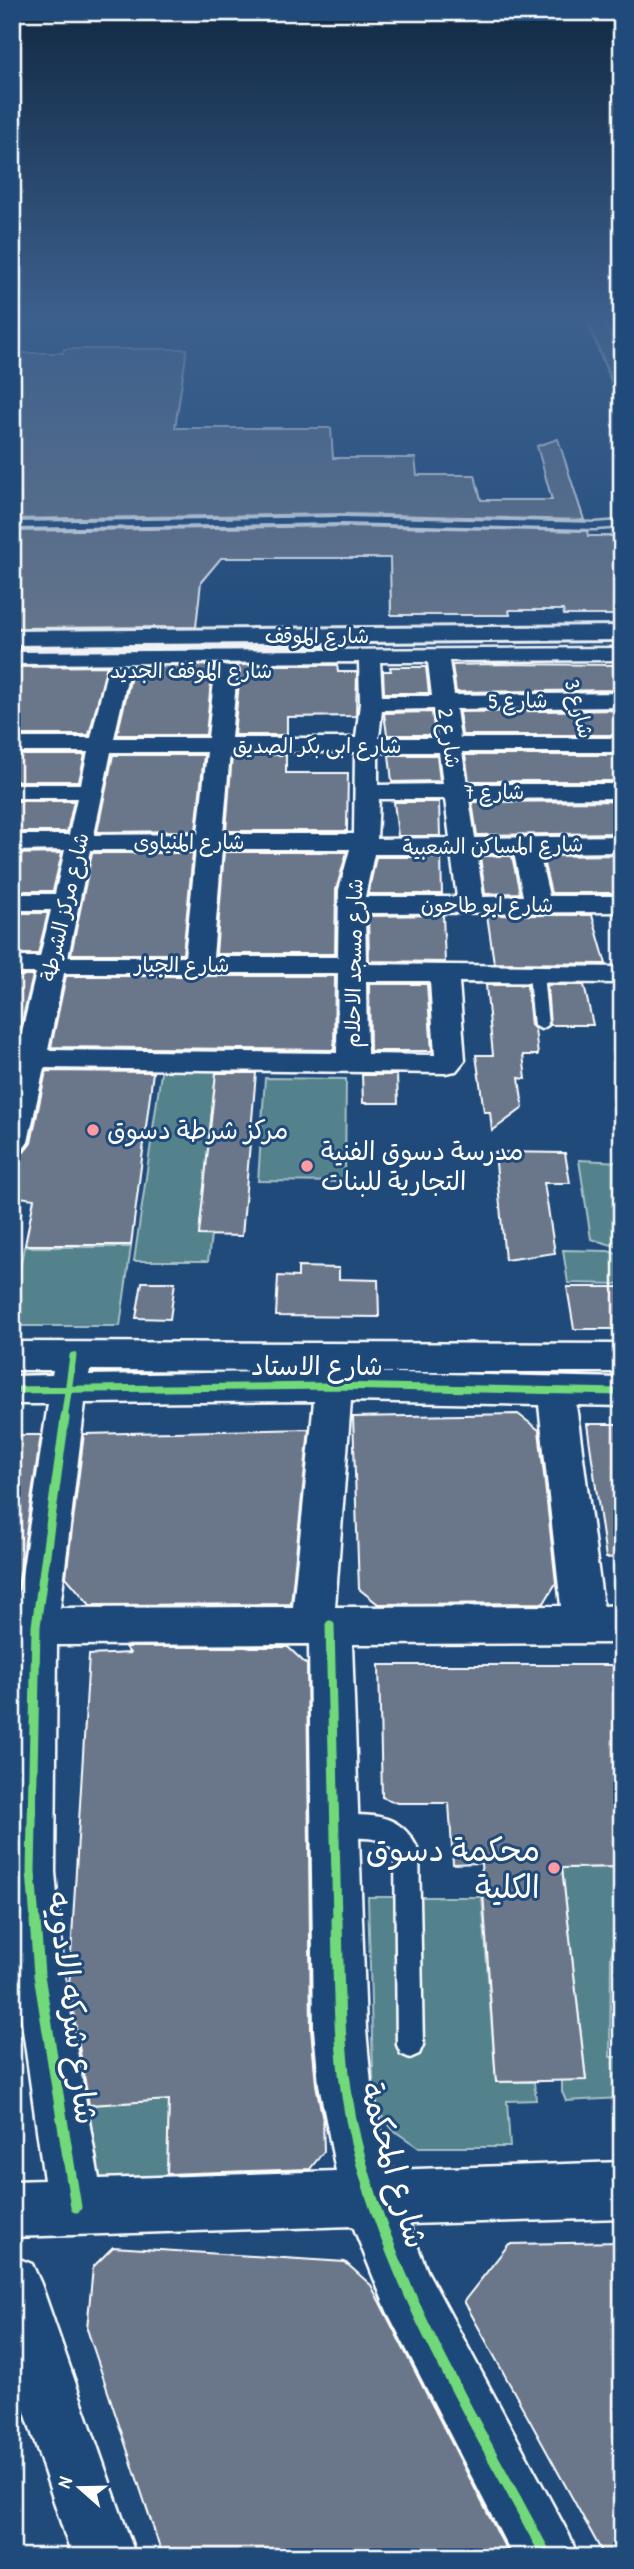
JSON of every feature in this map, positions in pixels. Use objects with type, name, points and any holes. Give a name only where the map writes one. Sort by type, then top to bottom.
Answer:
[{"type":"street","name":"شارع الموقف","points":[[12,638],[622,633]]},
{"type":"street","name":"شارع 3","points":[[564,654],[589,745],[612,791],[619,844]]},
{"type":"street","name":"شارع الموقف","points":[[12,658],[369,663],[438,655],[622,654]]},
{"type":"street","name":"شارع 2","points":[[438,655],[471,905]]},
{"type":"street","name":"شارع الموقف الجديد","points":[[12,671],[226,671],[369,663]]},
{"type":"street","name":"شارع مسجد الاحلام","points":[[352,1064],[352,905],[354,875],[364,844],[371,703],[369,663]]},
{"type":"street","points":[[504,664],[528,791],[538,905]]},
{"type":"street","name":"شارع مركز الشرطة","points":[[12,1142],[118,671]]},
{"type":"street","points":[[198,965],[226,671]]},
{"type":"street","name":"شارع 5","points":[[371,703],[622,700]]},
{"type":"street","name":"شارع ابى بكر الصديق","points":[[12,745],[622,745]]},
{"type":"street","points":[[12,791],[91,791]]},
{"type":"street","name":"شارع 7","points":[[366,792],[612,791]]},
{"type":"street","name":"شارع المنياوى","points":[[12,843],[364,844]]},
{"type":"street","name":"شارع المساكن الشعبية","points":[[364,844],[619,844]]},
{"type":"street","points":[[12,902],[66,902]]},
{"type":"street","name":"شارع ابو طاحون","points":[[352,905],[622,905]]},
{"type":"street","name":"شارع الجيار","points":[[12,965],[198,965],[444,973],[622,975]]},
{"type":"street","points":[[31,1059],[352,1064],[448,1062],[450,1056],[444,973]]},
{"type":"street","name":"شارع الاستاد","points":[[12,1356],[70,1372],[335,1371],[622,1358]]},
{"type":"street","name":"شارع الاستاد","points":[[335,1371],[556,1392],[622,1392]]},
{"type":"street","name":"شارع المحكمة","points":[[335,1371],[321,1625],[334,1826],[340,2029],[345,2084],[355,2140],[371,2198],[407,2291],[547,2557]]},
{"type":"street","name":"شارع الاستاد","points":[[12,1390],[70,1372]]},
{"type":"street","name":"شارع شركه الادويه","points":[[70,1372],[24,1626],[32,1906],[39,1975],[76,2207]]},
{"type":"street","points":[[24,1626],[603,1624],[556,1392]]},
{"type":"street","points":[[12,2209],[622,2190]]},
{"type":"street","points":[[12,2284],[104,2557]]},
{"type":"lane","points":[[12,525],[343,520],[595,526],[622,524]]},
{"type":"lane","points":[[595,526],[622,531]]},
{"type":"lane","points":[[536,974],[541,1025]]},
{"type":"lane","points":[[334,1826],[382,1827],[399,1835],[407,1852],[410,2045]]},
{"type":"green space","points":[[162,1066],[229,1066],[228,1082],[215,1082],[199,1235],[211,1235],[208,1261],[134,1261]]},
{"type":"green space","points":[[265,1078],[346,1079],[345,1182],[258,1181]]},
{"type":"green space","points":[[579,1160],[622,1162],[622,1248],[591,1239]]},
{"type":"green space","points":[[24,1247],[131,1247],[120,1326],[12,1326],[12,1310]]},
{"type":"green space","points":[[563,1250],[608,1251],[622,1255],[622,1284],[568,1283]]},
{"type":"green space","points":[[622,1867],[622,1930],[611,1955],[610,2057],[621,2057],[621,2098],[566,2101],[562,2092],[562,2080],[586,2079],[562,1868]]},
{"type":"green space","points":[[368,1897],[482,1897],[496,2082],[534,2082],[536,2100],[507,2101],[510,2147],[418,2147],[393,2130],[374,2107]]},
{"type":"green space","points":[[169,2100],[167,2197],[57,2203],[62,2107]]},
{"type":"building","points":[[12,439],[332,439],[333,458],[415,458],[417,475],[475,475],[481,500],[552,500],[537,446],[558,439],[584,520],[343,514],[12,519]]},
{"type":"building","points":[[343,526],[587,531],[588,536],[622,536],[622,615],[564,615],[563,610],[509,610],[510,615],[391,615],[390,558],[221,558],[201,582],[196,627],[12,628],[12,531]]},
{"type":"building","points":[[336,647],[12,649],[12,648]]},
{"type":"building","points":[[215,665],[212,671],[206,735],[117,735],[132,672],[129,666]]},
{"type":"building","points":[[237,665],[337,665],[338,672],[357,672],[356,716],[287,717],[287,735],[234,735],[240,671]]},
{"type":"building","points":[[452,665],[622,665],[622,690],[456,692]]},
{"type":"building","points":[[107,666],[89,735],[12,735],[12,667]]},
{"type":"building","points":[[390,667],[426,667],[429,693],[384,693],[383,671],[391,671]]},
{"type":"building","points":[[622,710],[622,735],[462,735],[459,712]]},
{"type":"building","points":[[432,712],[435,735],[387,735],[384,713]]},
{"type":"building","points":[[12,755],[85,755],[79,781],[12,781]]},
{"type":"building","points":[[113,755],[204,755],[196,831],[97,832]]},
{"type":"building","points":[[232,755],[286,755],[286,773],[348,773],[347,831],[226,831]]},
{"type":"building","points":[[389,755],[437,755],[440,781],[392,782]]},
{"type":"building","points":[[465,755],[622,755],[622,781],[469,781]]},
{"type":"building","points":[[12,801],[74,801],[67,832],[12,832]]},
{"type":"building","points":[[622,801],[622,833],[477,835],[472,802]]},
{"type":"building","points":[[394,802],[439,802],[440,836],[398,836]]},
{"type":"building","points":[[224,852],[347,852],[336,890],[335,954],[216,954]]},
{"type":"building","points":[[62,853],[53,891],[12,891],[12,854]]},
{"type":"building","points":[[92,853],[193,853],[183,954],[71,954]]},
{"type":"building","points":[[622,855],[622,893],[551,893],[542,856]]},
{"type":"building","points":[[480,856],[512,856],[520,893],[485,894]]},
{"type":"building","points":[[376,857],[441,857],[442,894],[368,894]]},
{"type":"building","points":[[12,913],[48,913],[38,954],[12,954]]},
{"type":"building","points":[[443,915],[445,962],[369,961],[368,916]]},
{"type":"building","points":[[487,915],[592,915],[606,964],[494,963]]},
{"type":"building","points":[[12,976],[33,976],[12,1062]]},
{"type":"building","points":[[66,976],[335,976],[334,1050],[51,1047]]},
{"type":"building","points":[[369,984],[427,984],[432,1051],[370,1051]]},
{"type":"building","points":[[486,985],[527,985],[531,1025],[535,1029],[538,1055],[523,1055],[526,1079],[519,1078],[523,1108],[492,1131],[490,1112],[484,1112],[476,1055],[493,1055]]},
{"type":"building","points":[[547,985],[584,985],[593,1025],[550,1025]]},
{"type":"building","name":"مركز شرطة دسوق","points":[[46,1071],[153,1072],[131,1245],[25,1245],[34,1199],[12,1196],[12,1154],[24,1152],[31,1143]]},
{"type":"building","points":[[216,1073],[256,1073],[242,1236],[199,1235]]},
{"type":"building","points":[[362,1075],[397,1075],[398,1103],[363,1103]]},
{"type":"building","points":[[495,1152],[565,1153],[570,1183],[544,1183],[555,1253],[505,1260]]},
{"type":"building","points":[[298,1267],[339,1268],[339,1279],[378,1280],[379,1317],[276,1316],[278,1276],[298,1277]]},
{"type":"building","points":[[142,1282],[175,1282],[170,1319],[136,1318]]},
{"type":"building","points":[[567,1287],[622,1287],[622,1329],[574,1329]]},
{"type":"building","points":[[518,1414],[539,1430],[556,1583],[544,1603],[378,1604],[359,1589],[353,1417]]},
{"type":"building","points":[[587,1424],[622,1424],[622,1557],[606,1558]]},
{"type":"building","points":[[309,1429],[291,1604],[90,1605],[66,1577],[84,1434]]},
{"type":"building","points":[[12,1435],[41,1435],[15,1606],[12,1606]]},
{"type":"building","points":[[125,1647],[288,1647],[307,1665],[311,2029],[316,2084],[323,2120],[324,2151],[310,2169],[167,2174],[169,2100],[89,2105],[69,1987],[89,1655],[130,1653]]},
{"type":"building","points":[[379,1665],[622,1665],[622,1867],[562,1868],[586,2080],[496,2082],[481,1863],[453,1864],[449,1803],[397,1803],[382,1797]]},
{"type":"building","points":[[622,2242],[622,2551],[602,2552],[464,2301],[509,2244]]},
{"type":"building","points":[[113,2247],[345,2262],[371,2285],[510,2557],[163,2557],[87,2329],[93,2267]]},
{"type":"cycle path","points":[[73,1356],[36,1626],[31,1872],[39,1975],[76,2207]]},
{"type":"cycle path","points":[[12,1390],[333,1386],[622,1392]]},
{"type":"cycle path","points":[[330,1625],[340,2029],[345,2084],[355,2140],[371,2198],[407,2291],[547,2557]]},
{"type":"place","name":"مركز شرطة دسوق","points":[[93,1130]]},
{"type":"place","name":"مدرسة دسوق الفنية التجارية للبنات","points":[[307,1166]]},
{"type":"place","name":"محكمة دسوق الكلية","points":[[554,1868]]}]
